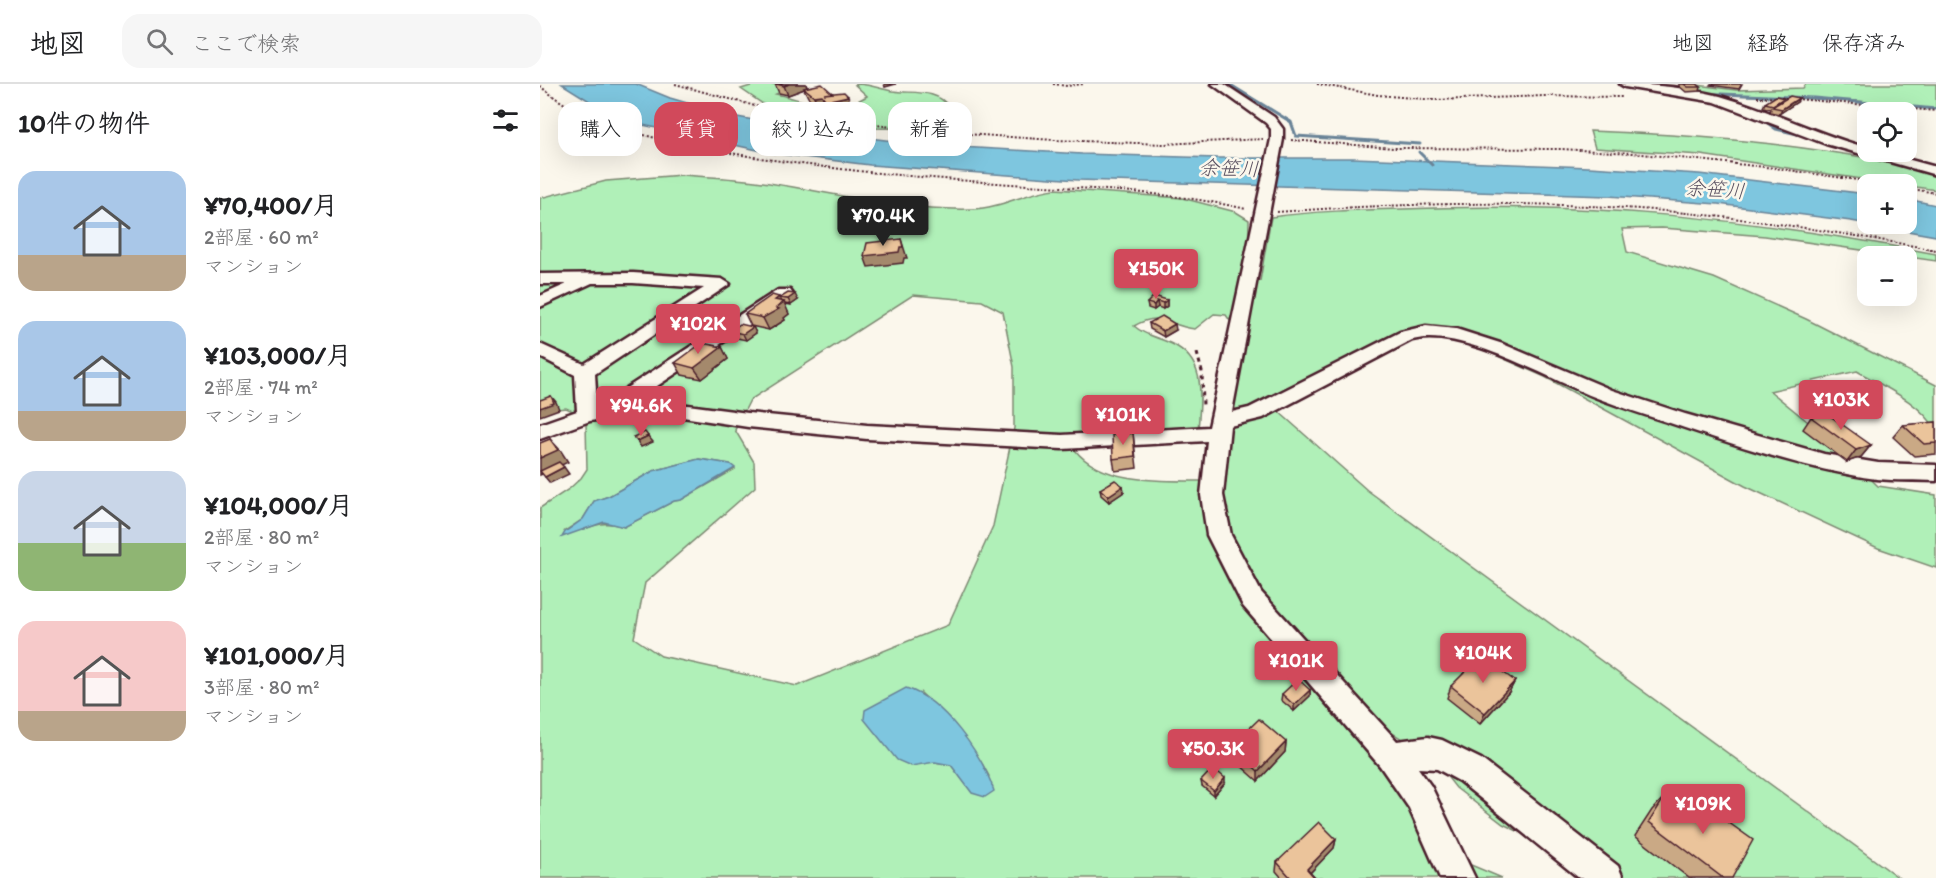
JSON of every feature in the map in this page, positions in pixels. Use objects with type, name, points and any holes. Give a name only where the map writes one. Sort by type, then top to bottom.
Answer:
[{"type":"street","points":[[1217,84],[1270,120],[1277,129],[1277,140],[1263,210],[1213,430],[1212,495],[1219,535],[1252,599],[1391,756],[1420,797],[1458,878]]},
{"type":"street","points":[[1625,84],[1703,96],[1732,104],[1830,141],[1936,171]]},
{"type":"street","points":[[540,279],[595,277],[722,284],[585,372]]},
{"type":"street","points":[[540,302],[595,277]]},
{"type":"street","points":[[595,413],[784,294]]},
{"type":"street","points":[[540,432],[595,413],[650,406],[748,420],[867,432],[1062,442],[1213,430],[1256,413],[1406,336],[1426,331],[1456,334],[1497,348],[1605,394],[1730,436],[1824,462],[1878,471],[1936,473]]},
{"type":"street","points":[[540,350],[585,372]]},
{"type":"street","points":[[585,372],[595,413]]},
{"type":"street","points":[[1391,756],[1428,752],[1442,755],[1470,770],[1606,878]]},
{"type":"path","points":[[675,84],[777,112],[944,133],[1164,144],[1277,140],[1394,148],[1561,149],[1632,153],[1774,168],[1857,180]]},
{"type":"path","points":[[1053,84],[1060,86],[1084,84]]},
{"type":"path","points":[[1317,84],[1435,100],[1544,96],[1624,97]]},
{"type":"path","points":[[540,86],[566,106],[619,129],[727,153],[849,170],[918,177],[1172,194],[1263,210],[1448,203],[1596,206],[1742,219],[1936,250]]},
{"type":"path","points":[[1755,97],[1936,111]]},
{"type":"path","points":[[1917,190],[1936,193]]},
{"type":"path","points":[[1197,353],[1213,430]]},
{"type":"green space","points":[[757,84],[800,84],[776,94],[807,102],[760,102],[741,89]]},
{"type":"green space","points":[[1806,84],[1936,84],[1936,109],[1917,107],[1917,102],[1868,102],[1692,93],[1701,92],[1695,87],[1697,85],[1736,90],[1803,88]]},
{"type":"green space","points":[[855,85],[924,93],[938,97],[945,102],[888,102],[888,128],[876,128],[876,102],[855,102],[867,96]]},
{"type":"green space","points":[[1590,131],[1678,135],[1795,147],[1857,156],[1857,162],[1886,162],[1909,167],[1936,177],[1936,190],[1917,187],[1917,174],[1857,174],[1857,178],[1701,155],[1595,148]]},
{"type":"green space","points":[[682,175],[755,181],[890,204],[944,209],[983,208],[1055,189],[1182,198],[1236,212],[1249,220],[1248,258],[1243,283],[1260,281],[1271,217],[1353,210],[1470,207],[1604,210],[1737,222],[1891,246],[1857,246],[1857,249],[1765,236],[1662,228],[1622,229],[1627,252],[1714,278],[1806,319],[1936,385],[1936,430],[1921,411],[1911,403],[1857,371],[1770,391],[1834,443],[1878,486],[1936,495],[1936,568],[1878,548],[1745,486],[1545,377],[1473,345],[1417,329],[1269,403],[1367,490],[1899,878],[1593,878],[1554,849],[1503,824],[1456,788],[1442,770],[1411,744],[1389,731],[1362,736],[1405,795],[1435,850],[1502,878],[540,878],[540,508],[569,489],[587,469],[586,423],[580,414],[566,408],[540,411],[540,198],[606,181]],"holes":[[[913,295],[982,301],[1003,312],[1014,367],[1014,428],[993,526],[948,625],[797,686],[661,656],[634,638],[645,583],[755,487],[754,462],[735,430],[750,400]],[[1214,314],[1226,315],[1242,338],[1219,481],[1162,481],[1122,476],[1104,471],[1088,462],[1075,450],[1077,439],[1198,431],[1200,393],[1197,370],[1192,360],[1184,351],[1134,326],[1144,321],[1158,319],[1195,329]],[[699,459],[730,464],[735,469],[681,500],[674,501],[624,527],[600,524],[581,530],[565,531],[583,519],[594,501],[609,496],[653,471]],[[921,693],[959,732],[989,776],[973,793],[951,765],[935,762]]]},
{"type":"green space","points":[[1917,251],[1936,254],[1936,261],[1917,258]]},
{"type":"water","points":[[562,84],[636,84],[684,102],[654,102],[654,127],[642,125],[642,102],[591,102]]},
{"type":"water","points":[[738,117],[750,119],[750,148],[738,146]]},
{"type":"water","name":"余笹川","points":[[876,139],[888,140],[888,156],[972,156],[972,148],[1082,154],[1217,158],[1353,158],[1589,167],[1699,174],[1857,193],[1857,222],[1718,204],[1608,196],[1078,180],[870,165],[796,156],[876,156]]},
{"type":"water","points":[[1917,201],[1936,205],[1936,236],[1917,233]]},
{"type":"water","points":[[699,459],[730,464],[735,468],[681,500],[674,501],[624,527],[604,522],[562,537],[565,532],[583,519],[594,501],[609,496],[653,471]]},
{"type":"water","points":[[906,688],[934,704],[960,730],[981,761],[994,791],[985,797],[972,793],[951,765],[935,762],[911,766],[897,760],[864,719],[865,710]]},
{"type":"building","points":[[822,84],[832,93],[824,94],[844,92],[848,96],[826,101],[822,95],[814,96],[804,88]]},
{"type":"building","points":[[1684,84],[1697,84],[1701,87],[1688,87]]},
{"type":"building","points":[[1776,96],[1784,98],[1773,105],[1765,103]]},
{"type":"building","points":[[1790,96],[1799,98],[1782,109],[1772,107]]},
{"type":"building","points":[[901,239],[903,247],[900,247],[899,252],[864,256],[867,243]]},
{"type":"building","points":[[788,293],[795,294],[788,299],[780,298]]},
{"type":"building","points":[[772,295],[779,297],[775,300],[784,302],[776,308],[779,309],[763,318],[745,314]]},
{"type":"building","points":[[1154,296],[1167,300],[1163,303],[1157,301],[1154,305],[1147,303]]},
{"type":"building","points":[[1162,316],[1175,324],[1163,331],[1149,323]]},
{"type":"building","points":[[740,324],[753,327],[743,334],[730,331]]},
{"type":"building","points":[[702,343],[722,347],[694,368],[675,363]]},
{"type":"building","points":[[551,396],[554,403],[540,408],[540,400]]},
{"type":"building","points":[[1826,413],[1871,445],[1856,450],[1811,417]]},
{"type":"building","points":[[1936,422],[1936,443],[1924,444],[1903,425]]},
{"type":"building","points":[[645,432],[648,436],[637,441],[633,437]]},
{"type":"building","points":[[1133,433],[1135,456],[1113,459],[1112,435]]},
{"type":"building","points":[[550,439],[558,450],[540,458],[540,443]]},
{"type":"building","points":[[559,462],[564,467],[545,477],[540,471]]},
{"type":"building","points":[[1115,480],[1123,486],[1108,496],[1100,489]]},
{"type":"building","points":[[1481,656],[1515,681],[1485,713],[1451,686]]},
{"type":"building","points":[[1298,679],[1310,690],[1294,705],[1282,694]]},
{"type":"building","points":[[1259,719],[1286,742],[1258,771],[1231,746]]},
{"type":"building","points":[[1213,768],[1225,778],[1214,791],[1201,781]]},
{"type":"building","points":[[1666,795],[1686,810],[1694,798],[1753,840],[1732,878],[1723,878],[1649,822]]},
{"type":"building","points":[[1319,822],[1336,839],[1307,869],[1315,878],[1291,878],[1277,862]]},
{"type":"waterway","points":[[1229,84],[1291,122],[1296,136],[1420,144]]},
{"type":"waterway","points":[[1698,93],[1814,98],[1936,109]]},
{"type":"waterway","points":[[1762,119],[1776,129],[1810,137]]},
{"type":"waterway","points":[[1837,147],[1896,164]]},
{"type":"waterway","points":[[1419,152],[1432,165]]}]
